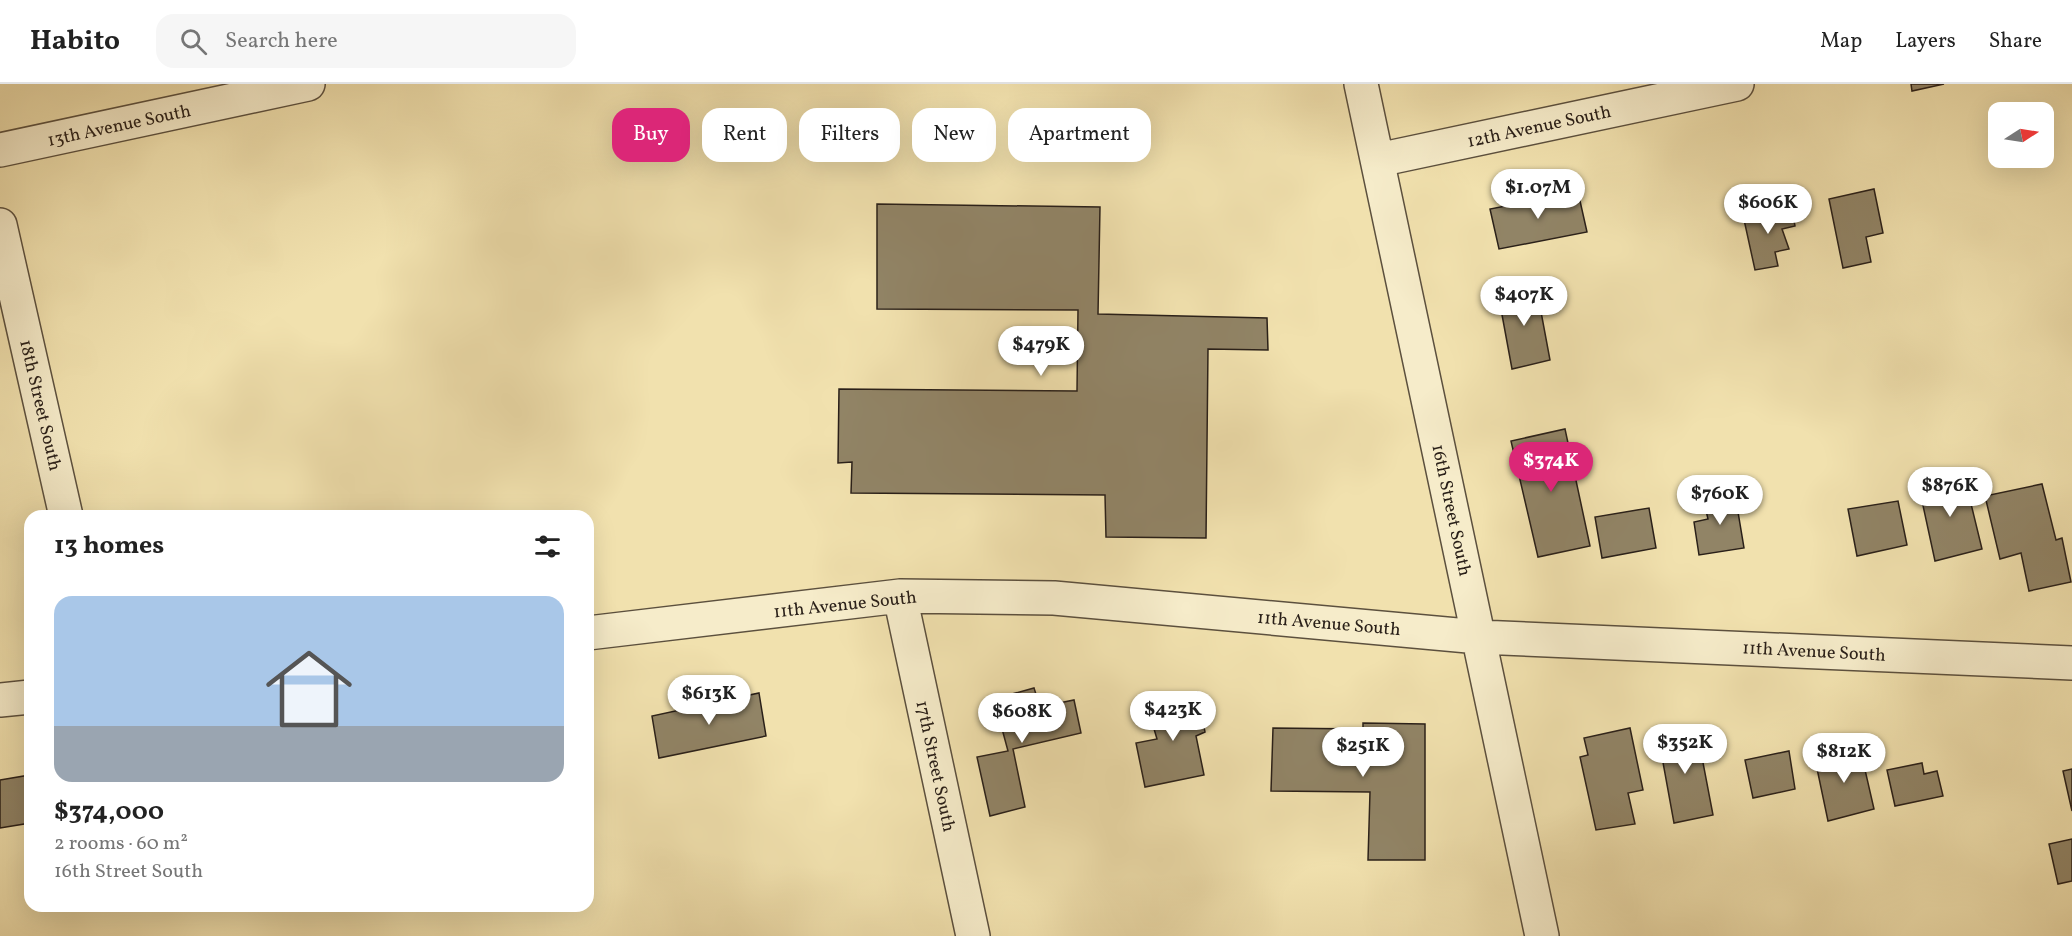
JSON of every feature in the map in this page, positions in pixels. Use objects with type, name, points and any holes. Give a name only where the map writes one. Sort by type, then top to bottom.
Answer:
[{"type":"street","name":"13th Avenue South","points":[[0,150],[308,84]]},
{"type":"street","name":"16th Street South","points":[[1361,84],[1542,936]]},
{"type":"street","name":"12th Avenue South","points":[[1377,160],[1737,84]]},
{"type":"street","name":"18th Street South","points":[[0,225],[65,510]]},
{"type":"street","name":"11th Avenue South","points":[[594,632],[900,596],[1054,598],[1479,636],[2072,663]]},
{"type":"street","name":"17th Street South","points":[[900,596],[973,936]]},
{"type":"street","points":[[0,700],[24,698]]},
{"type":"building","points":[[1911,84],[1944,84],[1912,91]]},
{"type":"building","points":[[1874,189],[1883,233],[1866,237],[1871,262],[1843,268],[1829,199]]},
{"type":"building","points":[[1578,192],[1587,232],[1499,249],[1490,209]]},
{"type":"building","points":[[877,204],[1100,207],[1098,314],[1267,318],[1268,350],[1208,349],[1206,538],[1106,537],[1105,495],[851,493],[852,462],[838,463],[839,389],[1077,391],[1078,310],[877,309]]},
{"type":"building","points":[[1791,205],[1795,226],[1782,229],[1789,249],[1775,252],[1778,266],[1755,270],[1743,215]]},
{"type":"building","points":[[1536,285],[1550,360],[1512,369],[1498,293]]},
{"type":"building","points":[[1565,429],[1590,546],[1538,557],[1511,441]]},
{"type":"building","points":[[1964,475],[1982,549],[1935,561],[1919,487]]},
{"type":"building","points":[[2042,484],[2056,540],[2062,538],[2071,582],[2029,591],[2021,553],[2000,559],[1985,496]]},
{"type":"building","points":[[1735,494],[1744,548],[1699,555],[1694,522],[1708,519],[1703,498]]},
{"type":"building","points":[[1898,501],[1907,545],[1857,556],[1848,509]]},
{"type":"building","points":[[1649,508],[1656,548],[1602,558],[1595,517]]},
{"type":"building","points":[[1034,688],[1040,707],[1074,700],[1081,733],[1013,749],[1025,807],[990,816],[977,757],[1008,751],[994,699]]},
{"type":"building","points":[[1197,692],[1205,732],[1196,736],[1204,775],[1145,787],[1136,743],[1157,739],[1147,705]]},
{"type":"building","points":[[759,693],[766,736],[659,758],[652,716]]},
{"type":"building","points":[[1363,723],[1425,724],[1425,860],[1368,860],[1370,792],[1271,791],[1273,728],[1363,729]]},
{"type":"building","points":[[1696,726],[1713,815],[1674,823],[1658,735]]},
{"type":"building","points":[[1630,728],[1643,790],[1628,793],[1635,824],[1596,830],[1580,757],[1588,755],[1584,738]]},
{"type":"building","points":[[1860,748],[1874,809],[1828,821],[1815,759]]},
{"type":"building","points":[[1789,751],[1795,789],[1753,798],[1745,760]]},
{"type":"building","points":[[1922,763],[1924,774],[1937,771],[1943,796],[1895,806],[1887,770]]},
{"type":"building","points":[[2072,769],[2072,811],[2063,771]]},
{"type":"building","points":[[24,776],[24,824],[0,828],[0,780]]},
{"type":"building","points":[[2072,839],[2072,881],[2058,884],[2049,844]]}]
